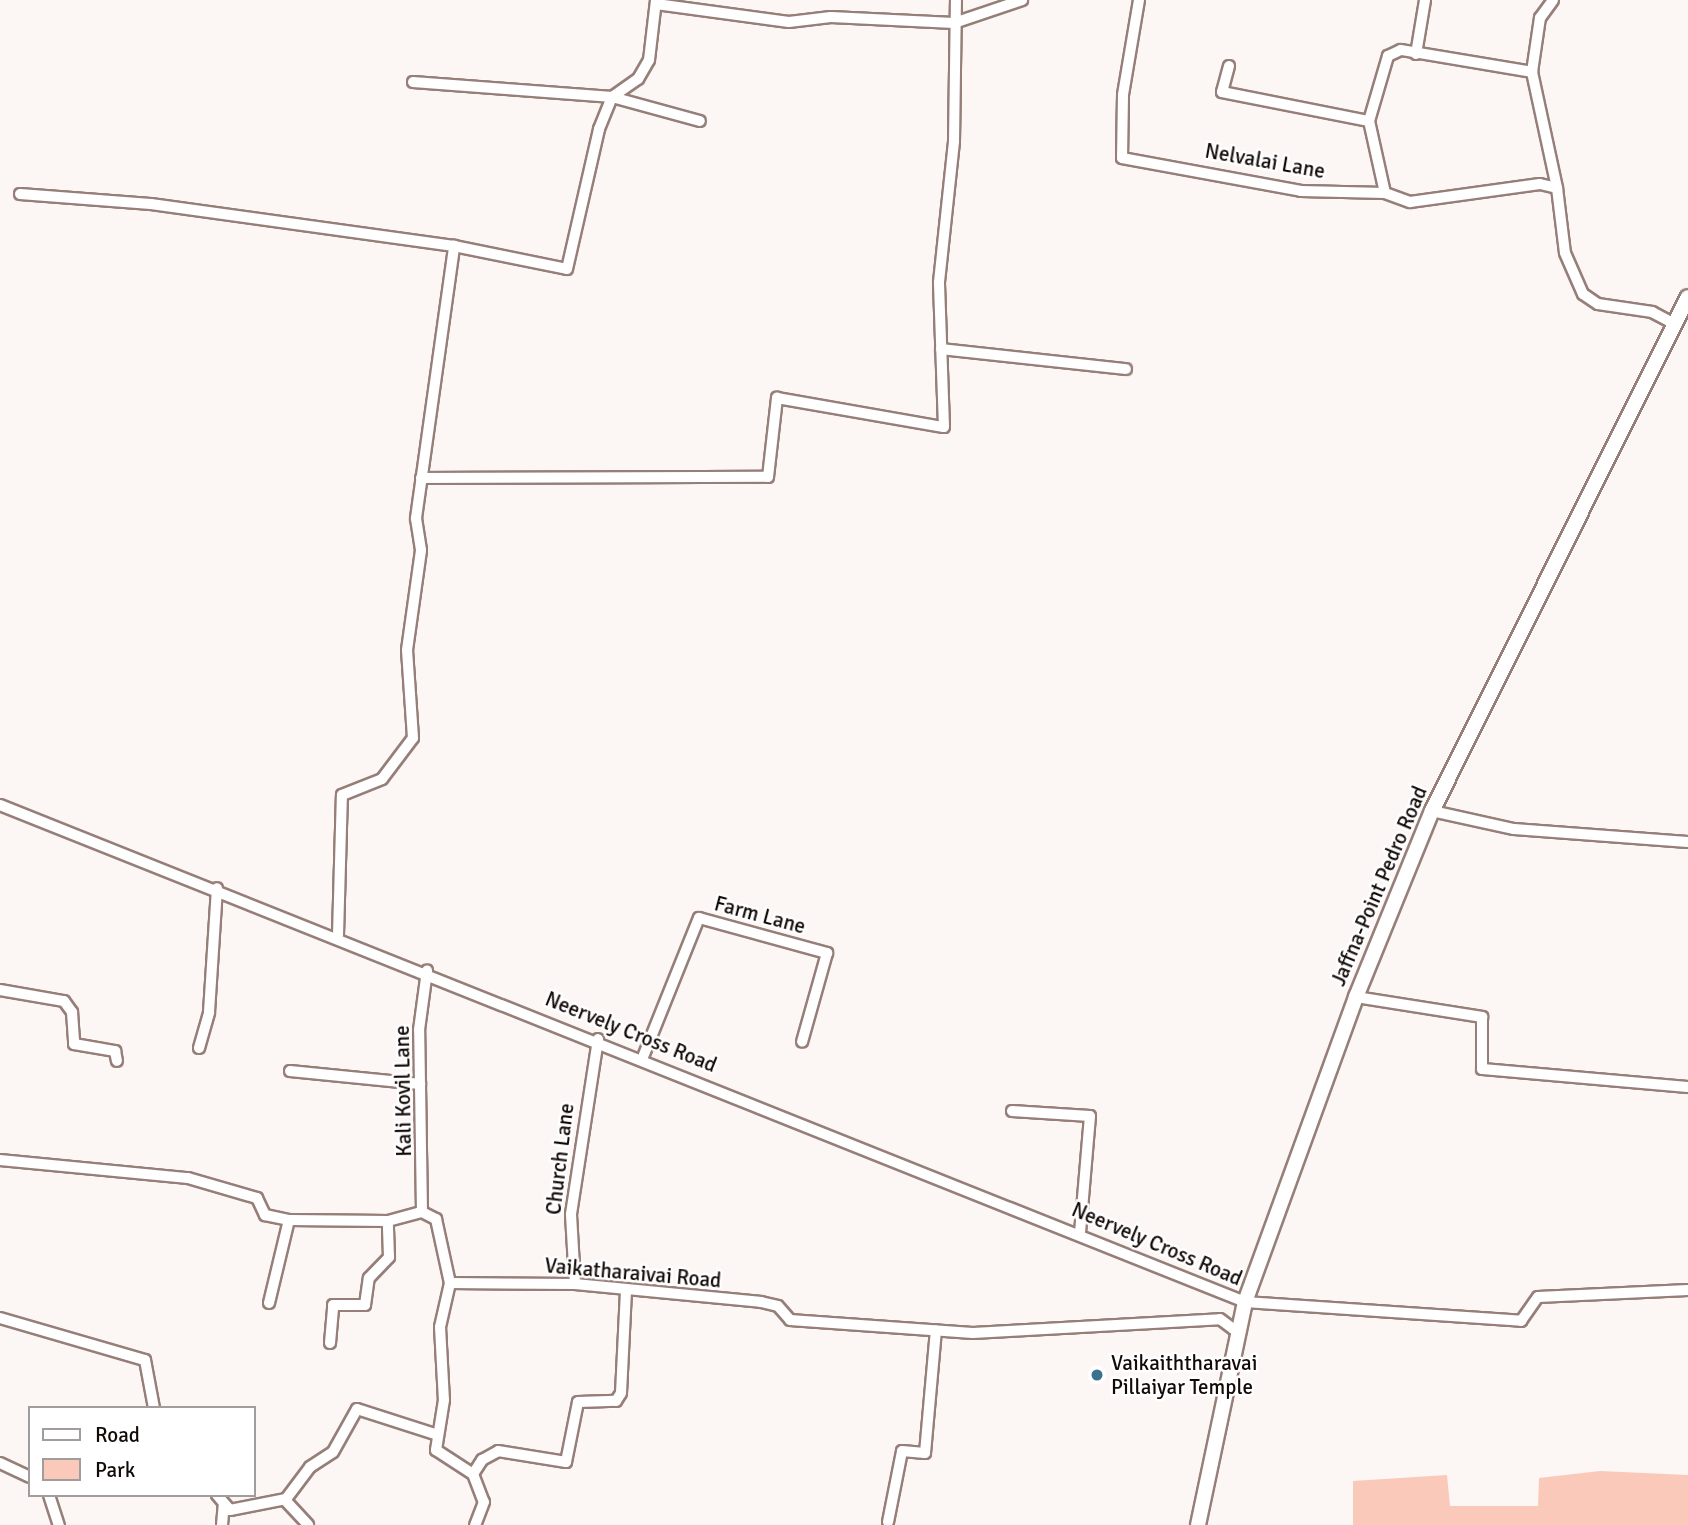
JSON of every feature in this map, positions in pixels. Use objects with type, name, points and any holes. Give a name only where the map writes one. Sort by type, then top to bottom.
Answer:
[{"type":"main road","name":"Jaffna-Point Pedro Road","points":[[1198,1525],[1236,1331],[1356,997],[1432,811],[1688,297]]},
{"type":"street","points":[[421,478],[768,477],[778,398],[944,427],[939,282],[954,141],[956,0]]},
{"type":"street","points":[[20,194],[151,204],[454,246],[567,269],[611,97],[638,79],[649,60],[656,2],[789,22],[831,17],[954,23],[1022,0]]},
{"type":"street","name":"Nelvalai Lane","points":[[1139,0],[1123,95],[1122,158],[1300,191],[1385,193],[1435,202],[1540,184],[1557,188]]},
{"type":"street","points":[[1416,54],[1425,0]]},
{"type":"street","points":[[1553,0],[1540,18],[1532,72],[1557,188],[1565,253],[1583,294],[1598,304],[1652,312],[1676,325]]},
{"type":"street","points":[[1385,193],[1369,121],[1388,56],[1416,54],[1532,72]]},
{"type":"street","points":[[1229,66],[1222,92],[1369,121]]},
{"type":"street","points":[[413,82],[611,97],[700,121]]},
{"type":"street","points":[[338,935],[342,796],[382,779],[413,738],[407,650],[421,550],[416,518],[454,246]]},
{"type":"street","points":[[941,348],[1126,369]]},
{"type":"street","name":"Neervely Cross Road","points":[[0,805],[338,935],[1080,1232],[1245,1302],[1521,1321],[1538,1297],[1688,1290]]},
{"type":"street","points":[[1432,811],[1514,829],[1688,842]]},
{"type":"street","points":[[199,1048],[209,1012],[217,888]]},
{"type":"street","name":"Farm Lane","points":[[643,1057],[699,918],[827,953],[802,1042]]},
{"type":"street","name":"Kali Kovil Lane","points":[[422,1212],[420,1084],[427,971]]},
{"type":"street","points":[[0,990],[64,1001],[72,1012],[74,1044],[114,1051],[117,1061]]},
{"type":"street","points":[[1356,997],[1482,1017],[1482,1069],[1688,1087]]},
{"type":"street","name":"Church Lane","points":[[575,1284],[575,1168],[598,1039]]},
{"type":"street","points":[[290,1071],[420,1084]]},
{"type":"street","points":[[1012,1111],[1090,1116],[1080,1232]]},
{"type":"street","points":[[0,1160],[188,1178],[257,1198],[265,1215],[289,1220],[388,1221],[422,1212],[436,1219],[450,1283],[440,1327],[444,1400],[436,1450],[473,1474],[484,1502],[475,1525]]},
{"type":"street","points":[[269,1303],[289,1220]]},
{"type":"street","points":[[330,1342],[333,1305],[365,1305],[369,1278],[389,1257],[388,1221]]},
{"type":"street","name":"Vaikatharaivai Road","points":[[450,1283],[575,1284],[626,1292],[761,1302],[778,1306],[790,1320],[936,1330],[1220,1319],[1236,1331]]},
{"type":"street","points":[[473,1474],[482,1460],[498,1451],[566,1462],[578,1402],[616,1401],[621,1393],[626,1292]]},
{"type":"street","points":[[0,1318],[145,1360],[154,1406]]},
{"type":"street","points":[[887,1522],[902,1451],[925,1453],[936,1330]]},
{"type":"street","points":[[220,1500],[230,1510],[285,1500],[310,1467],[333,1451],[357,1409],[438,1435]]},
{"type":"street","points":[[0,1463],[28,1476]]},
{"type":"street","points":[[50,1497],[59,1525]]},
{"type":"street","points":[[220,1500],[222,1525]]},
{"type":"street","points":[[285,1500],[307,1525]]},
{"type":"green space","points":[[1600,1471],[1688,1475],[1688,1525],[1353,1525],[1353,1481],[1447,1475],[1450,1506],[1538,1506],[1539,1478]]},
{"type":"place","name":"Vaikaiththaravai Pillaiyar Temple","points":[[1097,1375]]}]
